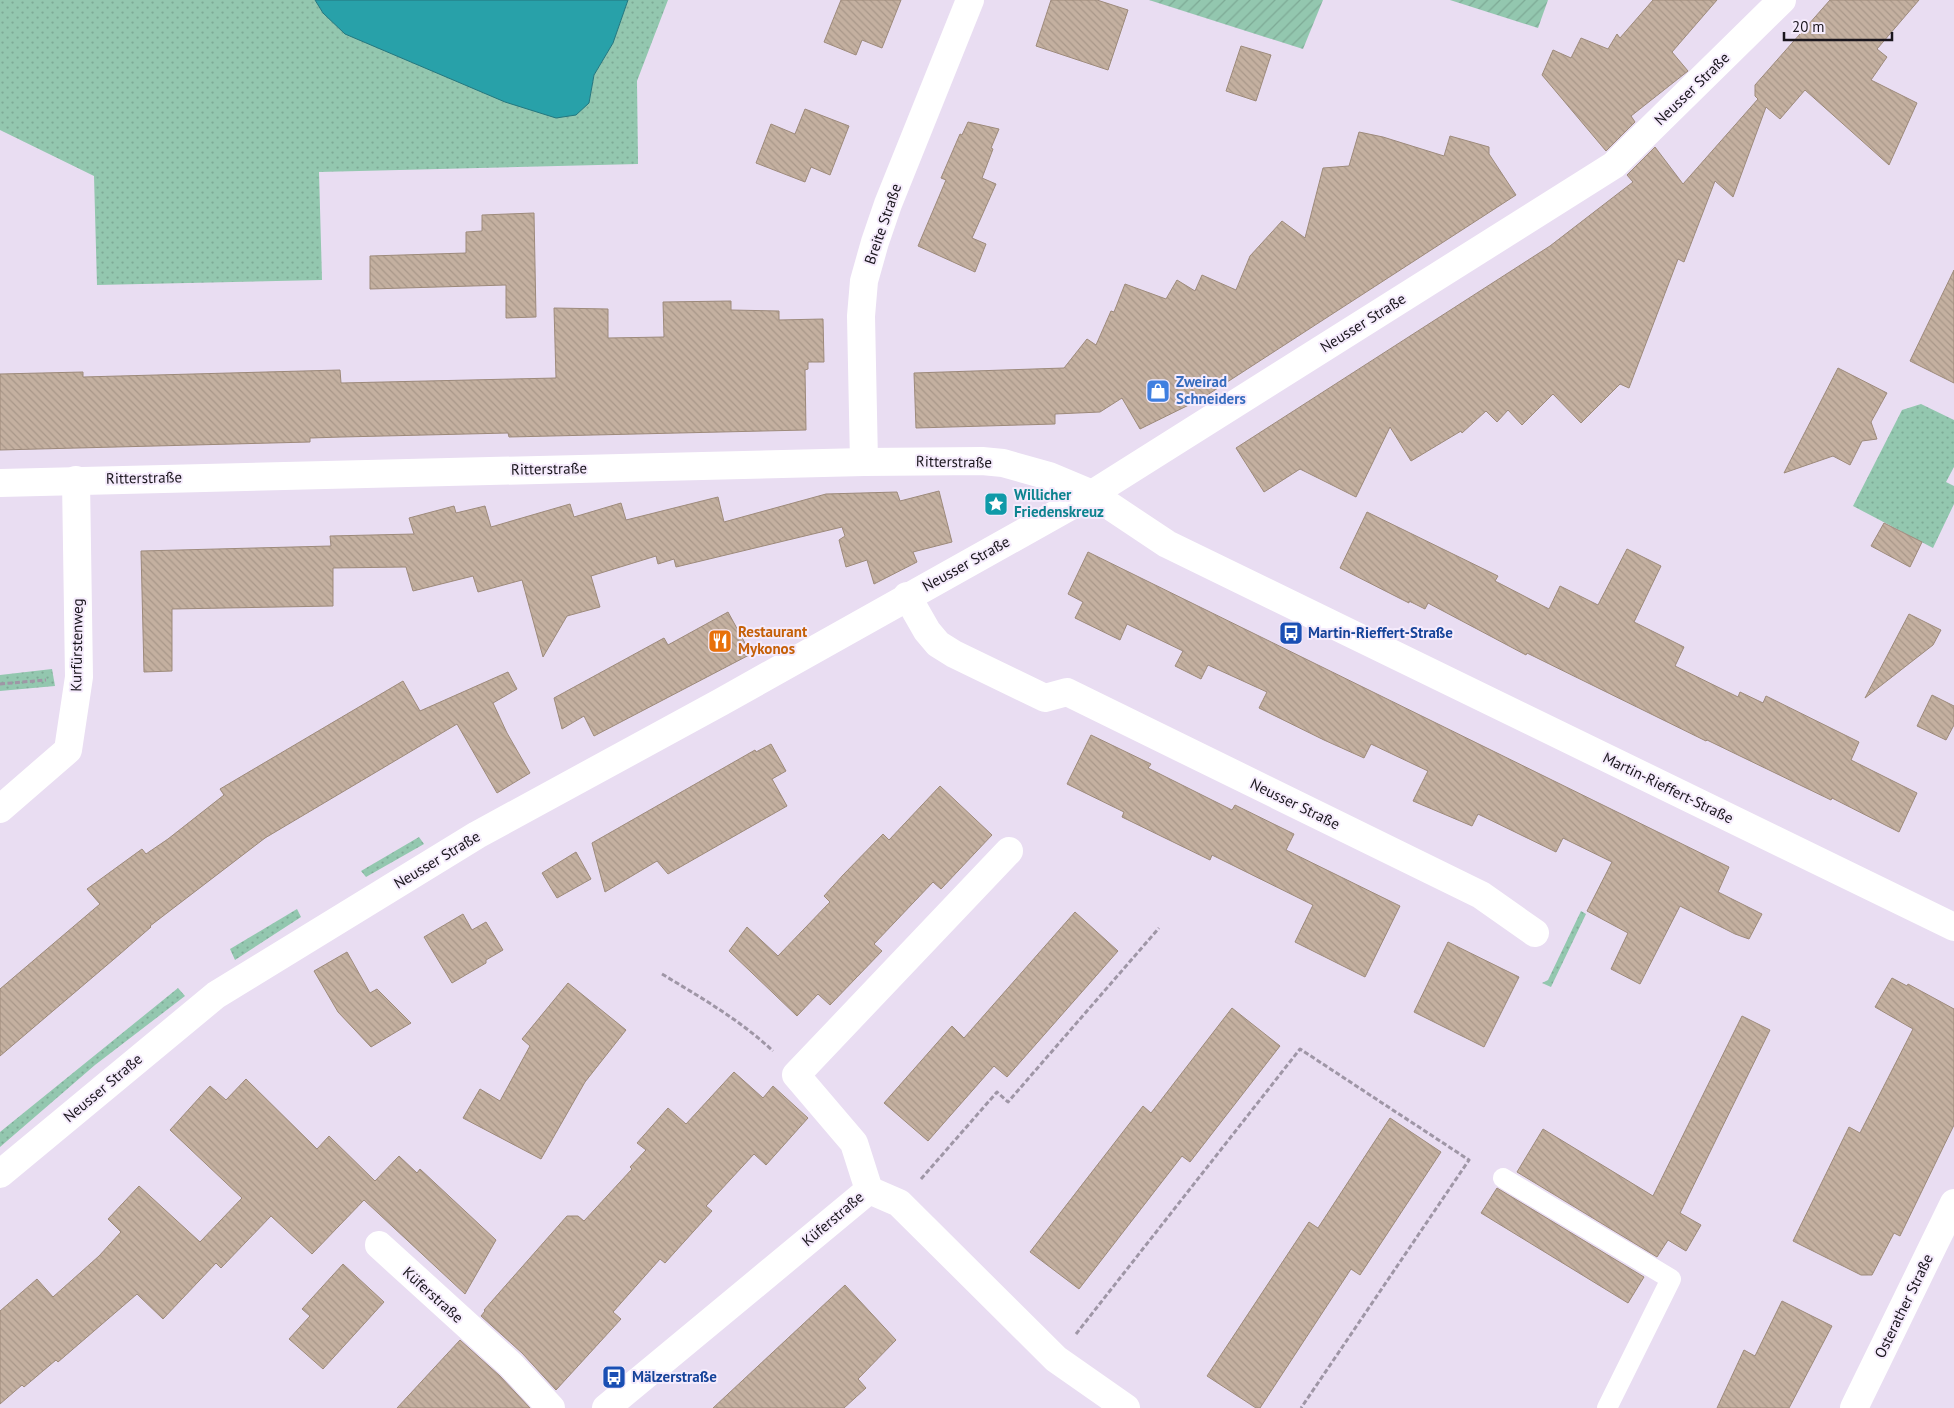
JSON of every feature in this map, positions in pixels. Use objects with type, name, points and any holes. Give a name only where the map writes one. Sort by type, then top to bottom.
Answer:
[{"type":"street","name":"Breite Straße","points":[[864,462],[861,316],[864,281],[888,204],[970,0]]},
{"type":"street","name":"Neusser Straße","points":[[0,1174],[216,995],[477,835],[712,707],[1092,494],[1614,165],[1782,0]]},
{"type":"street","name":"Ritterstraße","points":[[0,482],[864,462],[982,461],[1003,463],[1050,476],[1092,494]]},
{"type":"street","name":"Kurfürstenweg","points":[[0,809],[68,750],[79,677],[76,480]]},
{"type":"street","name":"Martin-Rieffert-Straße","points":[[1092,494],[1167,544],[1954,927]]},
{"type":"street","name":"Neusser Straße","points":[[907,596],[932,638],[954,654],[1045,698],[1067,692],[1481,896],[1535,933]]},
{"type":"street","points":[[869,1190],[854,1143],[796,1075],[1009,851]]},
{"type":"street","name":"Küferstraße","points":[[606,1408],[869,1190],[899,1204],[1056,1359],[1126,1408]]},
{"type":"street","name":"Osterather Straße","points":[[1854,1408],[1954,1203]]},
{"type":"street","name":"Küferstraße","points":[[379,1245],[511,1365],[551,1408]]},
{"type":"lane","points":[[1503,1178],[1671,1279],[1607,1408]]},
{"type":"path","points":[[0,684],[79,677]]},
{"type":"path","points":[[899,1204],[997,1092],[1008,1102],[1159,928]]},
{"type":"path","points":[[662,974],[753,1032],[796,1075]]},
{"type":"path","points":[[1056,1359],[1300,1049],[1469,1160],[1301,1408]]},
{"type":"green space","points":[[0,0],[315,0],[323,13],[589,103],[594,75],[613,43],[628,0],[668,0],[637,81],[638,164],[319,172],[322,280],[97,285],[94,176],[0,130]]},
{"type":"green space","points":[[1149,0],[1323,0],[1303,49]]},
{"type":"green space","points":[[1450,0],[1548,0],[1538,28]]},
{"type":"green space","points":[[1921,404],[1954,420],[1954,467],[1946,482],[1954,486],[1954,504],[1933,548],[1853,506],[1902,410]]},
{"type":"green space","points":[[52,669],[55,686],[0,691],[0,675]]},
{"type":"green space","points":[[419,837],[424,844],[366,877],[361,871]]},
{"type":"green space","points":[[297,909],[301,917],[235,960],[230,949]]},
{"type":"green space","points":[[1581,911],[1586,914],[1551,987],[1542,983],[1548,980]]},
{"type":"green space","points":[[178,988],[185,996],[95,1065],[0,1147],[0,1132]]},
{"type":"water","points":[[315,0],[628,0],[613,43],[594,75],[589,103],[576,115],[556,118],[505,102],[345,34],[323,13]]},
{"type":"building","points":[[841,0],[901,0],[882,48],[862,40],[856,55],[824,42]]},
{"type":"building","points":[[1051,0],[1097,0],[1128,10],[1108,70],[1036,46]]},
{"type":"building","points":[[1653,0],[1717,0],[1672,52],[1688,71],[1631,116],[1635,122],[1606,151],[1542,75],[1553,50],[1571,58],[1581,38],[1608,49],[1617,34],[1620,38]]},
{"type":"building","points":[[1830,0],[1919,0],[1877,49],[1887,57],[1871,80],[1917,103],[1889,165],[1805,90],[1780,119],[1766,107],[1733,197],[1715,181],[1684,262],[1678,259],[1629,388],[1620,384],[1581,423],[1553,394],[1522,425],[1508,410],[1497,422],[1486,411],[1462,433],[1461,431],[1411,461],[1390,427],[1356,497],[1300,469],[1264,492],[1236,448],[1550,246],[1633,182],[1627,175],[1655,147],[1683,184],[1758,99],[1755,96],[1755,85]]},
{"type":"building","points":[[1241,46],[1271,55],[1256,101],[1226,91]]},
{"type":"building","points":[[805,109],[849,126],[830,175],[811,167],[805,182],[756,163],[771,124],[795,134]]},
{"type":"building","points":[[968,122],[999,129],[982,178],[996,184],[972,238],[986,244],[975,272],[918,246],[946,180],[941,178],[960,134],[962,135]]},
{"type":"building","points":[[1359,132],[1383,137],[1444,156],[1450,136],[1489,147],[1489,154],[1516,195],[1201,399],[1140,429],[1122,398],[1100,412],[1055,414],[1055,424],[916,428],[914,373],[1064,368],[1087,339],[1096,345],[1111,311],[1114,312],[1125,284],[1166,299],[1177,280],[1195,291],[1202,275],[1236,290],[1250,256],[1282,221],[1305,238],[1323,168],[1349,166]]},
{"type":"building","points":[[534,213],[536,317],[506,318],[506,285],[370,289],[370,256],[466,253],[466,232],[482,231],[482,215]]},
{"type":"building","points":[[1954,270],[1954,383],[1910,361]]},
{"type":"building","points":[[731,301],[731,310],[779,311],[779,320],[823,319],[824,362],[808,362],[808,369],[805,370],[806,430],[509,437],[508,433],[342,437],[310,438],[310,442],[0,450],[0,374],[83,372],[83,377],[340,370],[341,383],[556,378],[554,308],[608,309],[608,338],[664,337],[663,302]]},
{"type":"building","points":[[1838,368],[1887,393],[1871,422],[1877,439],[1862,441],[1850,465],[1833,456],[1784,473]]},
{"type":"building","points":[[939,491],[952,542],[913,552],[917,562],[874,584],[867,560],[846,567],[839,540],[845,536],[842,527],[676,567],[674,559],[658,564],[656,556],[591,576],[600,607],[567,616],[543,657],[522,580],[478,592],[473,576],[413,591],[406,567],[333,568],[333,606],[172,609],[172,671],[144,672],[141,551],[331,546],[330,536],[414,534],[409,518],[454,506],[456,513],[485,506],[491,527],[570,504],[574,517],[621,503],[626,520],[718,497],[724,522],[826,494],[897,492],[900,501]]},
{"type":"building","points":[[1367,512],[1498,576],[1495,581],[1549,609],[1560,586],[1598,605],[1627,549],[1661,566],[1634,622],[1684,647],[1675,666],[1738,697],[1740,692],[1763,703],[1766,696],[1859,742],[1851,760],[1917,793],[1899,832],[1832,798],[1831,800],[1706,741],[1527,653],[1526,655],[1428,603],[1425,609],[1409,601],[1409,603],[1340,568]]},
{"type":"building","points":[[1884,523],[1922,542],[1910,567],[1871,546]]},
{"type":"building","points":[[1088,552],[1729,867],[1718,892],[1762,914],[1749,939],[1735,934],[1680,906],[1640,984],[1611,969],[1628,933],[1587,911],[1612,862],[1563,838],[1556,852],[1478,814],[1472,826],[1413,801],[1428,771],[1371,744],[1364,758],[1324,740],[1259,708],[1267,692],[1208,665],[1201,679],[1175,666],[1183,651],[1127,624],[1120,640],[1075,618],[1083,602],[1068,594]]},
{"type":"building","points":[[728,612],[751,654],[594,736],[584,716],[562,729],[554,698],[664,638],[668,645]]},
{"type":"building","points":[[1909,614],[1941,630],[1933,645],[1865,698]]},
{"type":"building","points":[[508,672],[517,689],[493,703],[507,733],[530,773],[497,793],[457,724],[265,838],[150,926],[120,954],[0,1056],[0,989],[100,904],[87,889],[142,849],[146,854],[168,839],[224,795],[220,789],[403,681],[420,711]]},
{"type":"building","points":[[1932,695],[1954,706],[1954,725],[1946,740],[1917,726]]},
{"type":"building","points":[[1091,735],[1151,764],[1148,768],[1232,810],[1235,805],[1294,834],[1286,850],[1400,906],[1365,977],[1295,942],[1313,905],[1212,855],[1210,860],[1122,817],[1124,812],[1067,784]]},
{"type":"building","points":[[771,744],[786,771],[772,779],[787,806],[668,874],[657,861],[605,892],[592,843],[755,750],[756,752]]},
{"type":"building","points":[[940,786],[992,835],[941,889],[933,882],[874,944],[882,951],[830,1005],[818,994],[797,1016],[729,951],[747,927],[778,956],[830,902],[824,896],[843,875],[883,834],[889,840]]},
{"type":"building","points":[[576,852],[591,879],[557,898],[542,873]]},
{"type":"building","points":[[1075,912],[1118,951],[1007,1077],[994,1066],[928,1141],[884,1103],[952,1026],[964,1038]]},
{"type":"building","points":[[463,914],[472,930],[486,922],[503,950],[486,960],[486,963],[452,983],[424,937]]},
{"type":"building","points":[[1448,942],[1519,977],[1484,1047],[1414,1012]]},
{"type":"building","points":[[347,952],[370,993],[377,989],[411,1023],[371,1047],[338,1012],[314,971]]},
{"type":"building","points":[[1892,978],[1907,986],[1908,984],[1954,1009],[1954,1125],[1900,1236],[1894,1233],[1872,1275],[1861,1275],[1793,1241],[1849,1127],[1860,1133],[1913,1029],[1875,1007]]},
{"type":"building","points":[[568,983],[626,1030],[585,1082],[541,1159],[463,1118],[480,1089],[500,1101],[530,1046],[522,1039]]},
{"type":"building","points":[[1232,1008],[1280,1046],[1190,1162],[1182,1156],[1079,1289],[1030,1252],[1143,1106],[1151,1113]]},
{"type":"building","points":[[1742,1016],[1770,1030],[1680,1213],[1701,1225],[1686,1251],[1668,1240],[1657,1257],[1517,1172],[1543,1129],[1653,1196]]},
{"type":"building","points":[[734,1072],[763,1098],[773,1086],[808,1118],[766,1165],[754,1154],[706,1206],[712,1211],[665,1263],[660,1259],[613,1312],[621,1319],[556,1390],[522,1353],[481,1316],[484,1310],[567,1216],[578,1216],[584,1221],[632,1169],[630,1167],[646,1150],[637,1143],[668,1108],[686,1124]]},
{"type":"building","points":[[246,1079],[317,1149],[329,1136],[375,1181],[399,1156],[417,1173],[420,1169],[496,1240],[465,1294],[364,1200],[312,1254],[271,1216],[221,1268],[216,1263],[163,1319],[137,1294],[58,1362],[56,1360],[0,1404],[0,1311],[37,1279],[53,1297],[99,1256],[121,1232],[108,1219],[139,1186],[200,1242],[242,1198],[170,1130],[210,1086],[226,1100]]},
{"type":"building","points":[[1390,1118],[1441,1152],[1360,1275],[1351,1269],[1260,1408],[1256,1408],[1207,1376],[1309,1222],[1318,1228]]},
{"type":"building","points":[[1497,1188],[1644,1277],[1628,1303],[1481,1213]]},
{"type":"building","points":[[343,1264],[384,1302],[323,1369],[289,1339],[310,1316],[302,1309]]},
{"type":"building","points":[[845,1285],[896,1340],[858,1379],[866,1388],[844,1408],[713,1408]]},
{"type":"building","points":[[1782,1301],[1832,1326],[1789,1408],[1717,1408],[1744,1350],[1755,1356]]},
{"type":"building","points":[[460,1340],[500,1376],[530,1408],[397,1408]]},
{"type":"place","name":"Zweirad Schneiders","points":[[1158,391]]},
{"type":"place","name":"Willicher Friedenskreuz","points":[[996,504]]},
{"type":"place","name":"Martin-Rieffert-Straße","points":[[1291,633]]},
{"type":"place","name":"Restaurant Mykonos","points":[[720,641]]},
{"type":"place","name":"Mälzerstraße","points":[[614,1377]]}]
